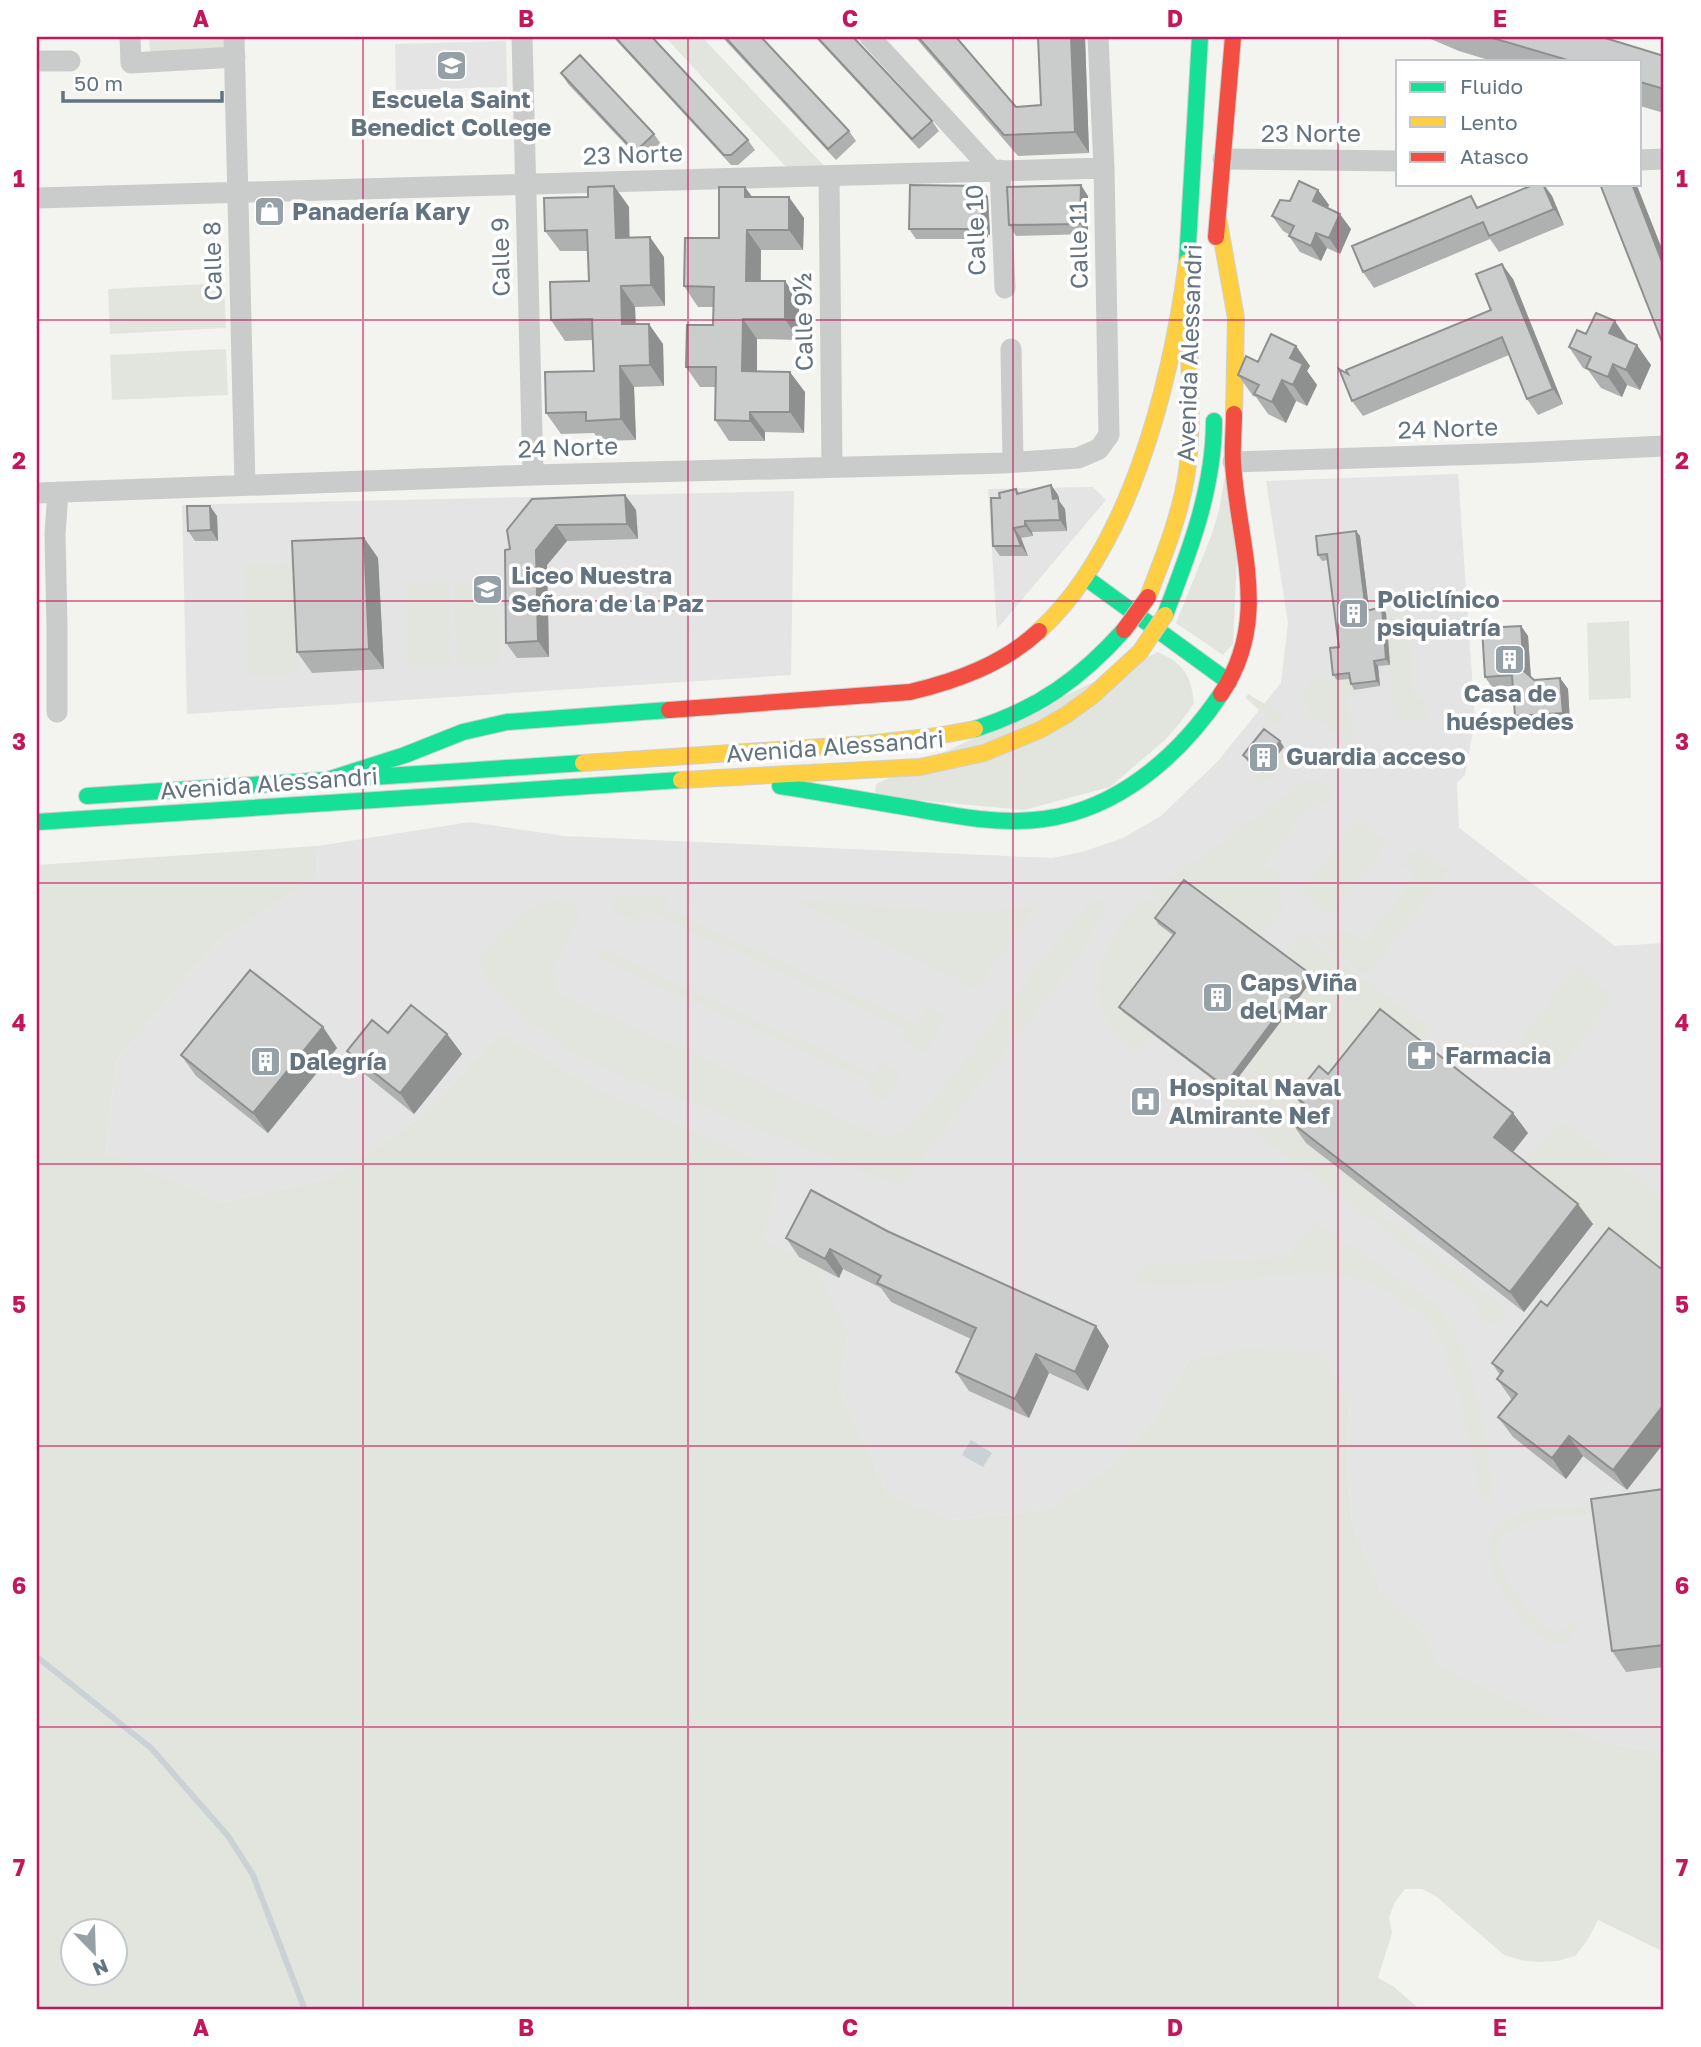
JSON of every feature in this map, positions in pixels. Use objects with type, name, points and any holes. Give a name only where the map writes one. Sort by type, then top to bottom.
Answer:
[{"type":"main road","name":"Avenida Alessandri","points":[[77,797],[867,744],[948,735],[989,725],[1060,691],[1105,652],[1148,597],[1172,532],[1186,479],[1191,433],[1187,262],[1200,37]]},
{"type":"main road","name":"Avenida Alessandri","points":[[1216,290],[1215,253],[1233,37]]},
{"type":"main road","points":[[727,777],[967,818],[1027,821],[1073,813],[1094,806],[1143,778],[1182,744],[1229,682],[1248,628],[1250,597],[1233,462],[1236,318],[1218,217]]},
{"type":"main road","points":[[327,780],[405,755],[463,732],[508,722],[911,692],[966,676],[1014,651],[1054,618],[1086,578],[1109,536],[1151,434],[1173,355],[1187,262]]},
{"type":"main road","name":"Avenida Alessandri","points":[[37,822],[920,767],[952,762],[1013,744],[1069,714],[1095,695],[1140,652],[1165,615],[1180,577],[1204,497],[1213,457],[1214,411]]},
{"type":"main road","points":[[1086,578],[1229,682]]},
{"type":"street","points":[[130,37],[131,63],[234,47]]},
{"type":"street","name":"Calle 9","points":[[522,37],[533,475]]},
{"type":"street","points":[[870,37],[996,170]]},
{"type":"street","name":"Calle 11","points":[[1098,37],[1104,168],[1109,435],[1099,449]]},
{"type":"street","name":"Calle 8","points":[[234,47],[245,485]]},
{"type":"street","points":[[37,61],[70,61]]},
{"type":"street","name":"23 Norte","points":[[1223,159],[1396,161]]},
{"type":"street","points":[[1642,160],[1664,159]]},
{"type":"street","name":"23 Norte","points":[[37,198],[1104,168]]},
{"type":"street","name":"Calle 10","points":[[996,170],[1005,288]]},
{"type":"street","name":"Calle 9½","points":[[829,176],[832,466]]},
{"type":"street","points":[[1010,349],[1013,462]]},
{"type":"street","name":"24 Norte","points":[[1233,462],[1664,446]]},
{"type":"street","name":"24 Norte","points":[[47,492],[1013,462],[1079,458],[1099,449]]},
{"type":"street","points":[[47,492],[47,626],[57,712]]},
{"type":"shaded area","points":[[149,37],[224,37],[225,48],[150,52]]},
{"type":"shaded area","points":[[665,37],[702,37],[826,168],[788,169]]},
{"type":"shaded area","name":"Escuela Saint Benedict College","points":[[506,41],[507,87],[396,90],[395,44]]},
{"type":"shaded area","points":[[224,283],[226,328],[110,334],[108,289]]},
{"type":"shaded area","points":[[226,349],[228,395],[112,400],[110,355]]},
{"type":"shaded area","points":[[1227,465],[1238,538],[1233,644],[1223,655],[1176,623],[1212,534]]},
{"type":"shaded area","name":"Hospital Naval Almirante Nef","points":[[1458,474],[1475,720],[1465,775],[1457,783],[1459,828],[1615,946],[1664,943],[1664,1753],[1598,1741],[1442,1669],[1423,1632],[1382,1593],[1352,1523],[1347,1460],[1350,1403],[1189,1360],[1157,1415],[1120,1459],[1048,1510],[951,1520],[887,1492],[839,1388],[848,1335],[763,1240],[601,1091],[501,1032],[425,1114],[332,1177],[224,1202],[106,1152],[116,1061],[218,941],[317,878],[318,846],[470,822],[564,836],[1052,858],[1082,852],[1123,838],[1161,816],[1218,761],[1281,683],[1288,623],[1266,481]]},
{"type":"shaded area","points":[[1093,487],[1106,500],[997,629],[988,489]]},
{"type":"shaded area","name":"Liceo Nuestra Señora de la Paz","points":[[794,491],[791,675],[187,714],[182,505]]},
{"type":"shaded area","points":[[294,562],[299,673],[249,676],[244,565]]},
{"type":"shaded area","points":[[497,583],[499,664],[457,665],[455,584]]},
{"type":"shaded area","points":[[448,584],[450,665],[409,666],[407,586]]},
{"type":"shaded area","points":[[1407,611],[1414,698],[1425,698],[1426,719],[1394,721],[1386,613]]},
{"type":"shaded area","points":[[1629,621],[1631,698],[1589,700],[1587,623]]},
{"type":"shaded area","points":[[1158,652],[1174,661],[1185,672],[1191,685],[1194,703],[1165,740],[1110,787],[1024,810],[875,796],[876,784]]},
{"type":"shaded area","points":[[1353,678],[1355,693],[1347,694],[1352,740],[1349,745],[1306,709],[1308,705],[1297,698],[1313,679]]},
{"type":"shaded area","points":[[1248,694],[1285,716],[1277,727],[1246,698]]},
{"type":"shaded area","points":[[1279,753],[1283,763],[1276,776],[1262,783],[1255,780],[1253,777],[1260,770],[1264,773]]},
{"type":"shaded area","points":[[1306,782],[1326,784],[1331,790],[1330,803],[1328,807],[1314,798],[1264,866],[1280,877],[1277,889],[1284,913],[1281,911],[1258,937],[1169,909],[1149,893],[1156,885],[1206,854]]},
{"type":"shaded area","points":[[1357,820],[1387,842],[1331,916],[1301,893]]},
{"type":"shaded area","points":[[318,846],[317,878],[218,941],[116,1061],[106,1152],[224,1202],[332,1177],[425,1114],[501,1032],[601,1091],[779,1170],[763,1240],[817,1269],[848,1335],[839,1388],[887,1492],[951,1520],[1048,1510],[1120,1459],[1157,1415],[1189,1360],[1247,1349],[1319,1354],[1350,1403],[1347,1460],[1352,1523],[1382,1593],[1423,1632],[1442,1668],[1598,1741],[1664,1753],[1664,1952],[1598,1920],[1575,1956],[1557,1961],[1521,1960],[1504,1955],[1437,1897],[1422,1889],[1405,1889],[1395,1902],[1389,1917],[1392,1933],[1378,1978],[1393,1986],[1421,2010],[37,2010],[37,865]]},
{"type":"shaded area","points":[[1420,847],[1432,853],[1429,858],[1449,870],[1366,975],[1314,936],[1328,936],[1347,930],[1363,943],[1415,876],[1400,865],[1410,853]]},
{"type":"shaded area","points":[[670,895],[664,908],[917,1025],[926,1007],[944,1015],[927,1052],[901,1040],[906,1029],[649,911],[639,922],[613,911],[609,900],[615,896]]},
{"type":"shaded area","points":[[1093,897],[1107,906],[1080,955],[900,1186],[592,1062],[544,1032],[511,1004],[486,974],[480,959],[504,931],[526,913],[550,903],[568,904],[576,908],[579,919],[553,970],[554,982],[564,997],[885,1138],[912,1127]]},
{"type":"shaded area","points":[[1145,897],[1166,914],[1171,933],[1117,1009],[1153,1035],[1146,1045],[1135,1049],[1115,1031],[1106,1018],[1100,1000],[1099,984],[1106,952],[1123,923]]},
{"type":"shaded area","points":[[793,900],[981,914],[1037,905],[976,988]]},
{"type":"shaded area","points":[[1303,934],[1432,1030],[1418,1047],[1306,1143],[1382,1202],[1376,1211],[1503,1307],[1505,1314],[1499,1324],[1488,1325],[1470,1298],[1370,1218],[1218,1105],[1313,979],[1284,957]]},
{"type":"shaded area","points":[[604,951],[874,1074],[880,1062],[901,1071],[886,1099],[866,1091],[870,1081],[600,959]]},
{"type":"shaded area","points":[[1577,968],[1615,997],[1556,1072],[1518,1043]]},
{"type":"shaded area","points":[[1559,1120],[1664,1199],[1664,1281],[1521,1168]]},
{"type":"shaded area","points":[[1315,1221],[1440,1308],[1462,1351],[1476,1397],[1492,1492],[1489,1498],[1482,1497],[1479,1492],[1467,1427],[1447,1355],[1427,1321],[1393,1294],[1357,1278],[1318,1273],[1192,1285],[1132,1283],[1146,1265],[1288,1257]]},
{"type":"shaded area","points":[[971,1440],[992,1453],[983,1467],[962,1455]]},
{"type":"shaded area","points":[[1664,1495],[1602,1511],[1545,1519],[1509,1531],[1500,1543],[1498,1559],[1517,1596],[1535,1618],[1557,1635],[1571,1624],[1576,1628],[1565,1644],[1551,1642],[1535,1632],[1506,1597],[1495,1576],[1490,1556],[1491,1537],[1501,1523],[1517,1515],[1536,1511]]},
{"type":"building","points":[[615,37],[652,37],[748,140],[731,155],[724,155]]},
{"type":"building","points":[[725,37],[761,37],[849,131],[828,149]]},
{"type":"building","points":[[817,37],[853,37],[932,121],[912,139]]},
{"type":"building","points":[[918,37],[956,37],[1016,107],[1041,105],[1038,37],[1071,37],[1075,132],[1004,135]]},
{"type":"building","points":[[1489,37],[1602,37],[1664,56],[1664,89],[1642,83],[1642,60],[1568,60]]},
{"type":"building","points":[[580,55],[654,134],[635,152],[561,73]]},
{"type":"building","points":[[1299,181],[1318,190],[1313,201],[1340,214],[1329,238],[1316,233],[1311,246],[1289,236],[1294,226],[1272,216],[1280,200],[1290,201]]},
{"type":"building","points":[[910,185],[981,186],[980,229],[909,229]]},
{"type":"building","points":[[1081,185],[1080,224],[1009,225],[1007,187]]},
{"type":"building","points":[[614,186],[616,238],[650,237],[651,285],[621,286],[622,324],[649,324],[650,365],[620,366],[621,419],[586,421],[586,412],[546,413],[545,372],[594,371],[592,319],[551,320],[550,282],[589,281],[587,230],[545,231],[544,198],[588,197],[588,187]]},
{"type":"building","points":[[1530,186],[1544,186],[1554,209],[1489,236],[1483,222],[1363,272],[1352,246],[1471,196],[1477,208]]},
{"type":"building","points":[[1601,186],[1633,186],[1664,267],[1664,347]]},
{"type":"building","points":[[719,187],[745,187],[745,197],[789,197],[789,230],[747,230],[746,281],[785,281],[785,319],[743,319],[742,371],[790,372],[790,412],[750,412],[750,421],[715,420],[716,367],[686,367],[687,325],[713,325],[714,287],[684,286],[685,238],[719,238]]},
{"type":"building","points":[[1502,264],[1553,389],[1527,399],[1502,337],[1352,401],[1339,369],[1348,374],[1346,370],[1491,310],[1476,274]]},
{"type":"building","points":[[1596,313],[1615,321],[1609,333],[1637,345],[1626,370],[1613,364],[1608,377],[1586,368],[1591,357],[1569,347],[1577,330],[1586,334]]},
{"type":"building","points":[[1271,334],[1296,346],[1290,358],[1303,364],[1293,385],[1282,380],[1272,402],[1254,394],[1259,385],[1238,375],[1246,356],[1258,362]]},
{"type":"building","points":[[1051,485],[1053,499],[1058,498],[1060,520],[1025,521],[1025,526],[1014,528],[1021,546],[993,546],[991,498],[1000,498],[999,493],[1016,489],[1017,494]]},
{"type":"building","points":[[625,495],[627,524],[556,525],[536,550],[538,641],[506,643],[505,550],[510,549],[507,530],[532,499]]},
{"type":"building","points":[[187,506],[210,506],[211,530],[188,531]]},
{"type":"building","name":"Policlínico psiquiatría","points":[[1356,531],[1366,611],[1382,607],[1386,659],[1374,661],[1377,681],[1351,684],[1349,673],[1333,675],[1330,648],[1339,647],[1327,554],[1318,555],[1316,536]]},
{"type":"building","points":[[364,538],[369,649],[297,652],[292,541]]},
{"type":"building","name":"Casa de huéspedes","points":[[1521,626],[1524,671],[1534,680],[1560,678],[1563,713],[1515,716],[1512,675],[1485,677],[1482,628]]},
{"type":"building","name":"Guardia acceso","points":[[1264,729],[1280,741],[1260,768],[1243,755]]},
{"type":"building","name":"Caps Viña del Mar","points":[[1184,880],[1309,973],[1224,1086],[1119,1007],[1175,933],[1155,918]]},
{"type":"building","points":[[250,970],[323,1027],[253,1113],[181,1055]]},
{"type":"building","points":[[411,1005],[447,1034],[400,1093],[347,1051],[372,1020],[388,1033]]},
{"type":"building","points":[[1380,1009],[1513,1113],[1494,1137],[1578,1204],[1510,1292],[1292,1123],[1306,1105],[1295,1096],[1319,1066],[1328,1074]]},
{"type":"building","points":[[811,1190],[887,1231],[1096,1326],[1075,1372],[1036,1354],[1015,1399],[956,1372],[976,1328],[877,1283],[881,1276],[830,1249],[825,1259],[786,1238]]},
{"type":"building","points":[[1609,1228],[1660,1268],[1664,1267],[1664,1422],[1662,1407],[1613,1470],[1569,1436],[1552,1458],[1498,1417],[1517,1394],[1497,1379],[1503,1371],[1492,1363],[1541,1301],[1547,1306]]},
{"type":"building","points":[[1664,1489],[1664,1645],[1612,1651],[1591,1499]]},
{"type":"waterway","points":[[37,1657],[151,1748],[228,1836],[253,1875],[305,2010]]},
{"type":"traffic: fast","points":[[1188,283],[1200,37]]},
{"type":"traffic: fast","points":[[1165,615],[1205,496],[1214,421]]},
{"type":"traffic: fast","points":[[1086,578],[1229,682]]},
{"type":"traffic: fast","points":[[975,729],[1019,712],[1057,690],[1108,648],[1124,630]]},
{"type":"traffic: fast","points":[[780,786],[977,819],[1044,819],[1098,804],[1145,776],[1187,738],[1221,694]]},
{"type":"traffic: fast","points":[[327,780],[405,755],[463,732],[507,722],[669,710]]},
{"type":"traffic: fast","points":[[87,796],[583,763]]},
{"type":"traffic: fast","points":[[37,822],[681,780]]},
{"type":"traffic: slow","points":[[1218,217],[1236,318],[1234,414]]},
{"type":"traffic: slow","points":[[1039,631],[1071,596],[1099,555],[1142,460],[1170,358],[1187,262]]},
{"type":"traffic: slow","points":[[1148,597],[1175,523],[1186,478],[1190,424],[1189,332]]},
{"type":"traffic: slow","points":[[1140,652],[1165,615]]},
{"type":"traffic: slow","points":[[681,780],[920,767],[984,753],[1040,730],[1066,715],[1091,697],[1140,652]]},
{"type":"traffic: slow","points":[[583,763],[867,744],[975,729]]},
{"type":"traffic: jam","points":[[1216,237],[1233,37]]},
{"type":"traffic: jam","points":[[1221,694],[1236,666],[1245,637],[1249,609],[1245,552],[1233,463],[1234,414]]},
{"type":"traffic: jam","points":[[1124,630],[1148,597]]},
{"type":"traffic: jam","points":[[669,710],[910,692],[979,670],[1010,653],[1039,631]]},
{"type":"place","name":"Escuela Saint Benedict College","points":[[451,66]]},
{"type":"place","name":"Panadería Kary","points":[[269,212]]},
{"type":"place","name":"Liceo Nuestra Señora de la Paz","points":[[488,590]]},
{"type":"place","name":"Policlínico psiquiatría","points":[[1354,614]]},
{"type":"place","name":"Casa de huéspedes","points":[[1510,660]]},
{"type":"place","name":"Guardia acceso","points":[[1263,757]]},
{"type":"place","name":"Caps Viña del Mar","points":[[1217,997]]},
{"type":"place","name":"Farmacia","points":[[1422,1056]]},
{"type":"place","name":"Dalegría","points":[[266,1062]]},
{"type":"place","name":"Hospital Naval Almirante Nef","points":[[1146,1102]]}]
